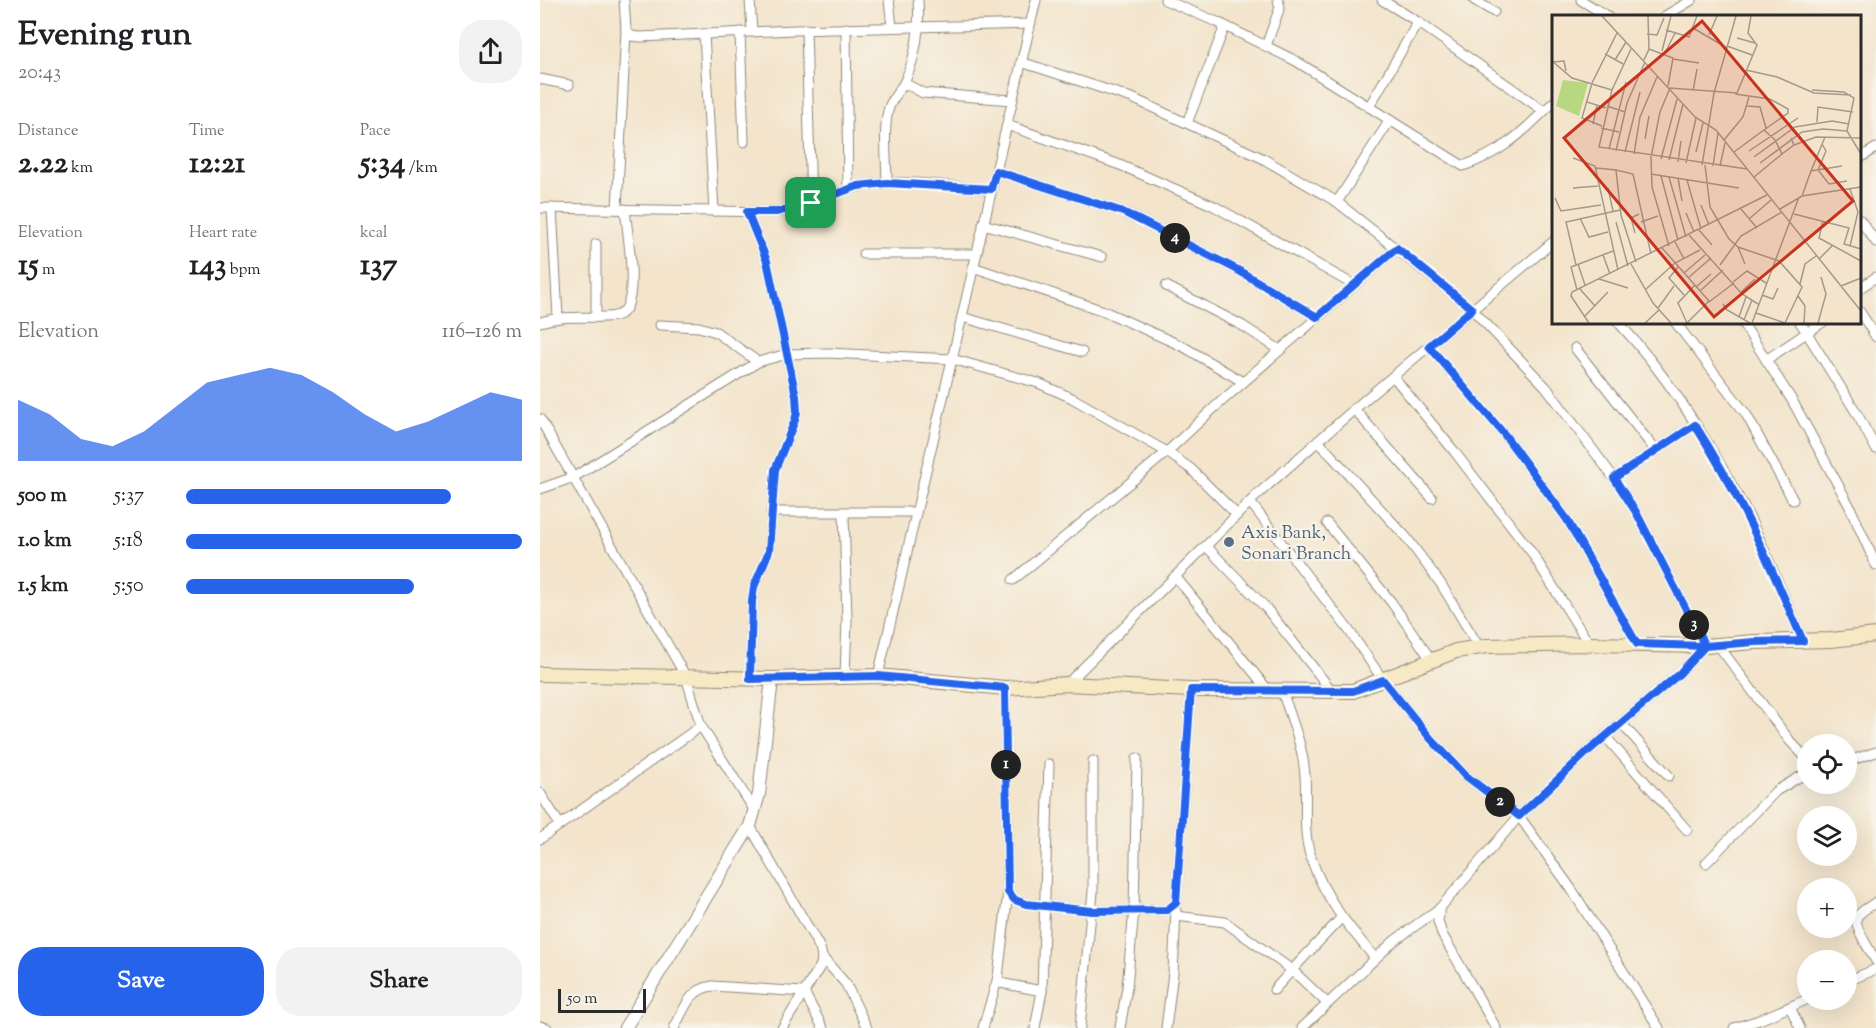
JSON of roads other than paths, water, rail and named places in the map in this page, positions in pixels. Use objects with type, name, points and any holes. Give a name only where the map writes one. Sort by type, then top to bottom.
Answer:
[{"type":"main road","points":[[540,674],[750,679],[878,676],[1005,688],[1067,684],[1191,690],[1353,691],[1456,651],[1479,647],[1589,644],[1712,645],[1832,640],[1876,635]]},
{"type":"street","points":[[540,322],[558,317],[619,315],[625,311],[628,303],[631,269],[621,209],[626,30],[624,0]]},
{"type":"street","points":[[750,0],[752,32]]},
{"type":"street","points":[[889,0],[892,27]]},
{"type":"street","points":[[887,183],[887,117],[890,105],[904,83],[920,26],[918,0]]},
{"type":"street","points":[[878,676],[1036,0]]},
{"type":"street","points":[[1165,0],[1225,26],[1296,62],[1463,166],[1483,159],[1503,148],[1522,134],[1552,104]]},
{"type":"street","points":[[1266,46],[1280,7],[1278,0]]},
{"type":"street","points":[[1382,0],[1418,22],[1544,111]]},
{"type":"street","points":[[1474,0],[1494,12]]},
{"type":"street","points":[[1581,0],[1605,15]]},
{"type":"street","points":[[1667,15],[1692,0]]},
{"type":"street","points":[[1369,107],[1418,22]]},
{"type":"street","points":[[626,30],[631,36],[640,37],[806,29],[1030,24]]},
{"type":"street","points":[[1187,123],[1225,26]]},
{"type":"street","points":[[846,28],[848,190]]},
{"type":"street","points":[[806,29],[811,203]]},
{"type":"street","points":[[740,32],[744,142]]},
{"type":"street","points":[[704,34],[714,211]]},
{"type":"street","points":[[1021,62],[1132,98],[1262,158],[1337,202],[1472,309],[1546,387],[1614,478],[1712,645],[1797,748]]},
{"type":"street","points":[[540,79],[570,85]]},
{"type":"street","points":[[904,83],[923,93],[1012,100]]},
{"type":"street","points":[[1337,202],[1390,120]]},
{"type":"street","points":[[1006,125],[1119,165],[1214,206],[1354,285]]},
{"type":"street","points":[[1861,157],[1876,148]]},
{"type":"street","points":[[996,171],[1123,212],[1236,269],[1317,317]]},
{"type":"street","points":[[540,208],[777,212],[811,203],[858,186],[887,183],[991,189]]},
{"type":"street","points":[[552,208],[558,317]]},
{"type":"street","points":[[747,212],[767,261],[796,396],[797,412],[777,462],[769,551],[754,587],[750,679]]},
{"type":"street","points":[[1861,221],[1876,242]]},
{"type":"street","points":[[983,224],[1102,257]]},
{"type":"street","points":[[596,244],[596,317]]},
{"type":"street","points":[[1067,684],[1250,502],[1354,409],[1472,309],[1551,247]]},
{"type":"street","points":[[1013,580],[1167,452],[1243,382],[1397,248]]},
{"type":"street","points":[[863,254],[976,254]]},
{"type":"street","points":[[973,267],[1104,311],[1184,347],[1243,382]]},
{"type":"street","points":[[1861,287],[1876,277]]},
{"type":"street","points":[[1166,286],[1243,326],[1280,350]]},
{"type":"street","points":[[1861,314],[1876,338]]},
{"type":"street","points":[[962,317],[1082,352]]},
{"type":"street","points":[[1620,324],[1647,354],[1718,460],[1749,517],[1803,641]]},
{"type":"street","points":[[1678,324],[1746,414],[1793,500]]},
{"type":"street","points":[[1743,324],[1792,402],[1849,505],[1876,565]]},
{"type":"street","points":[[1801,324],[1876,449]]},
{"type":"street","points":[[1766,360],[1820,324]]},
{"type":"street","points":[[660,326],[699,327],[716,333],[758,362]]},
{"type":"street","points":[[1429,346],[1504,434],[1566,518],[1637,644]]},
{"type":"street","points":[[1575,348],[1656,451]]},
{"type":"street","points":[[540,489],[574,477],[758,362],[787,354],[828,353],[952,359],[1038,383],[1072,398],[1167,452],[1191,469],[1237,515]]},
{"type":"street","points":[[1393,376],[1532,553],[1589,644]]},
{"type":"street","points":[[1354,409],[1432,498]]},
{"type":"street","points":[[540,419],[686,677],[701,726],[755,811]]},
{"type":"street","points":[[1614,478],[1695,425]]},
{"type":"street","points":[[1318,441],[1406,537],[1440,584],[1479,647]]},
{"type":"street","points":[[1250,502],[1348,629],[1383,680],[1431,739],[1466,776],[1519,816],[1572,890],[1659,1028]]},
{"type":"street","points":[[771,512],[916,512]]},
{"type":"street","points":[[844,512],[845,677]]},
{"type":"street","points":[[1327,523],[1392,603],[1432,661]]},
{"type":"street","points":[[1206,546],[1266,608],[1332,691]]},
{"type":"street","points":[[1176,576],[1275,690],[1303,757],[1306,832],[1311,856],[1320,880],[1341,918],[1375,958]]},
{"type":"street","points":[[1302,1028],[1394,941],[1440,908],[1519,816],[1605,736],[1712,645]]},
{"type":"street","points":[[625,1028],[750,826],[759,795],[772,679]]},
{"type":"street","points":[[983,1028],[998,977],[1008,892],[1005,688]]},
{"type":"street","points":[[1166,1028],[1173,973],[1191,690]]},
{"type":"street","points":[[1621,723],[1669,776]]},
{"type":"street","points":[[540,839],[701,726]]},
{"type":"street","points":[[1605,736],[1687,830]]},
{"type":"street","points":[[1857,759],[1876,754]]},
{"type":"street","points":[[1120,1028],[1127,987],[1134,910],[1137,758]]},
{"type":"street","points":[[1080,1028],[1092,911],[1093,761]]},
{"type":"street","points":[[1035,1028],[1042,991],[1049,764]]},
{"type":"street","points":[[1706,863],[1776,791],[1797,779]]},
{"type":"street","points":[[540,793],[560,825]]},
{"type":"street","points":[[750,826],[822,957],[846,984],[867,1028]]},
{"type":"street","points":[[1008,892],[1015,900],[1026,904],[1092,911],[1167,910],[1176,903]]},
{"type":"street","points":[[1876,902],[1858,915],[1857,920],[1860,933],[1876,961]]},
{"type":"street","points":[[1440,908],[1438,921],[1442,934],[1496,1028]]},
{"type":"street","points":[[1176,916],[1225,922],[1292,970],[1328,1003]]},
{"type":"street","points":[[1274,990],[1341,918]]},
{"type":"street","points":[[782,1028],[821,965],[822,957]]},
{"type":"street","points":[[1857,977],[1876,969]]},
{"type":"street","points":[[998,977],[1000,983],[1006,985],[1042,991]]},
{"type":"street","points":[[674,1028],[694,992],[701,988],[712,986],[804,992]]},
{"type":"street","points":[[804,992],[823,1028]]},
{"type":"street","points":[[1734,1028],[1797,1004]]},
{"type":"street","points":[[1790,1007],[1800,1028]]},
{"type":"street","points":[[540,1026],[547,1028]]},
{"type":"place","name":"Axis Bank, Sonari Branch","points":[[1229,542]]}]
